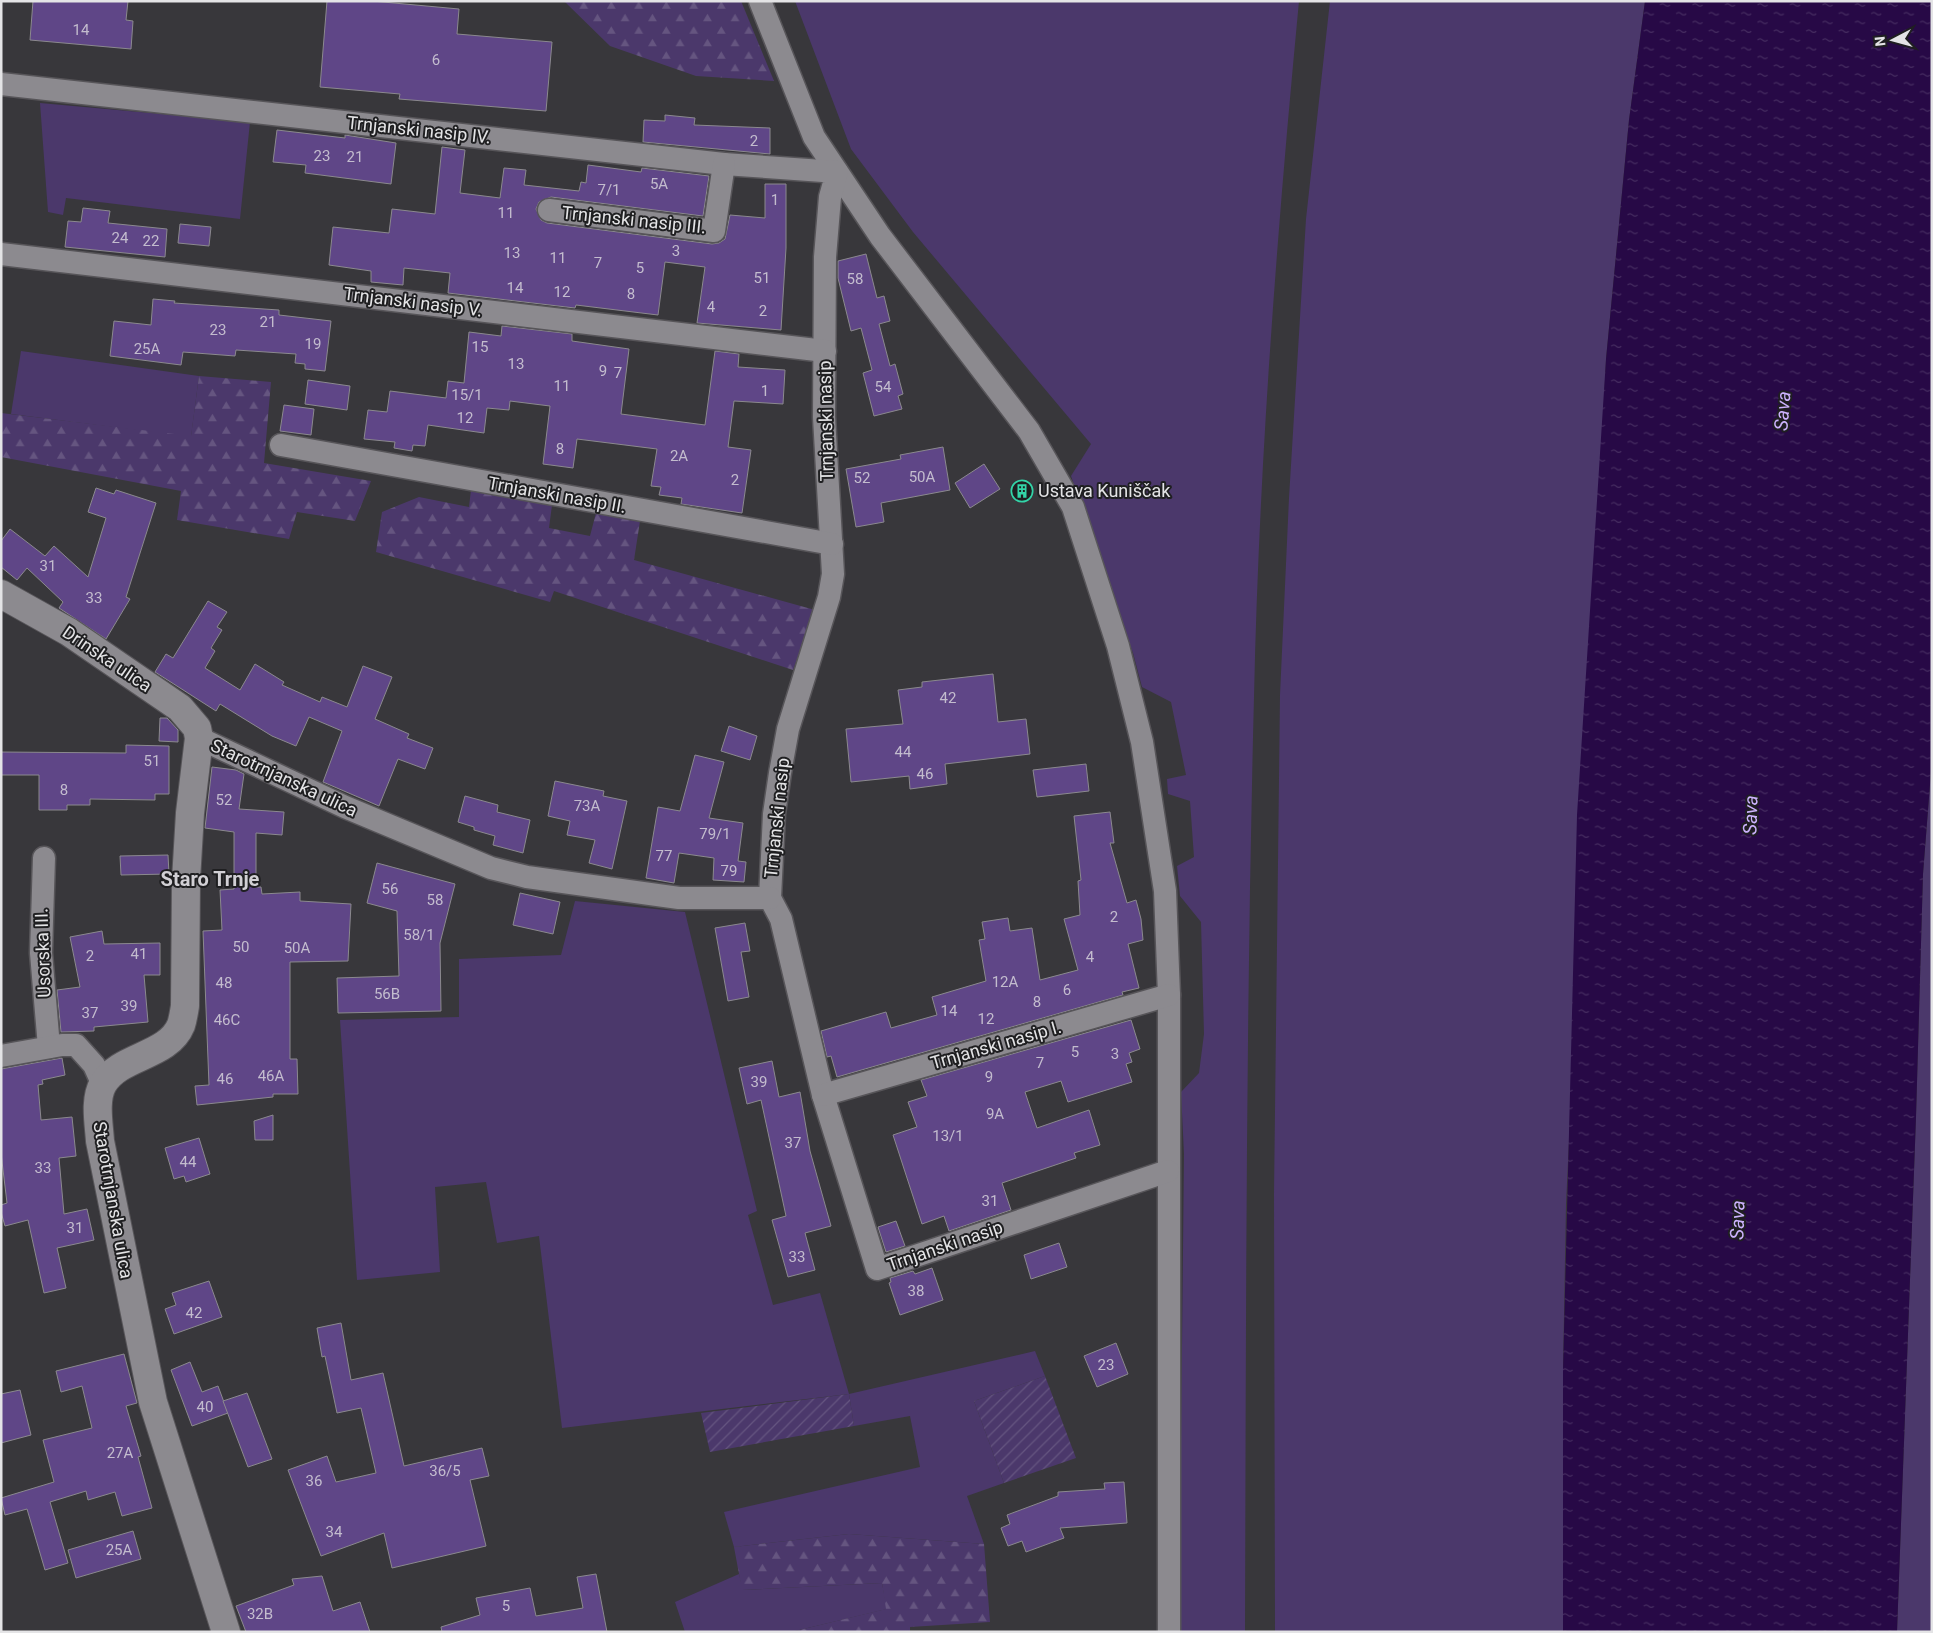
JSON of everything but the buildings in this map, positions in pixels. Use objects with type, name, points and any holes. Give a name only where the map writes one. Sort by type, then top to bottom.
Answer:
[{"type":"street","points":[[760,1],[814,137],[880,236],[1028,430],[1073,507],[1118,646],[1142,742],[1165,891],[1169,995],[1169,1632]]},
{"type":"street","name":"Trnjanski nasip IV.","points":[[1,84],[724,164],[837,172]]},
{"type":"street","name":"Trnjanski nasip III.","points":[[550,210],[714,231],[724,164]]},
{"type":"street","name":"Trnjanski nasip","points":[[837,172],[830,197],[828,220],[825,351],[826,472],[833,574],[829,597],[788,729],[774,814],[770,898],[781,919],[823,1095],[877,1269],[1168,1171]]},
{"type":"street","name":"Trnjanski nasip V.","points":[[1,254],[825,351]]},
{"type":"street","name":"Trnjanski nasip II.","points":[[281,446],[832,544]]},
{"type":"street","name":"Drinska ulica","points":[[1,594],[69,632],[180,708],[197,728],[199,738]]},
{"type":"street","name":"Starotrnjanska ulica","points":[[226,1632],[153,1402],[100,1141],[99,1099],[103,1084],[122,1067],[172,1040],[181,1025],[185,1006],[186,890],[190,813],[199,738],[345,807],[491,868],[527,877],[669,897],[770,898]]},
{"type":"street","name":"Usorska III.","points":[[44,858],[41,953],[48,1047]]},
{"type":"street","name":"Trnjanski nasip I.","points":[[823,1095],[1169,995]]},
{"type":"street","points":[[1,1056],[48,1047],[76,1045],[94,1065],[103,1084]]},
{"type":"green space","points":[[564,1],[741,1],[774,81],[696,76],[610,46]]},
{"type":"green space","points":[[795,1],[1299,1],[1270,349],[1256,610],[1248,1047],[1245,1632],[1179,1632],[1184,1154],[1181,1092],[1199,1073],[1204,1034],[1201,922],[1180,896],[1177,866],[1194,857],[1190,801],[1168,794],[1167,779],[1186,775],[1171,702],[1142,687],[1133,653],[1071,476],[1091,444],[913,232],[851,149]]},
{"type":"green space","points":[[1330,1],[1645,1],[1629,120],[1606,359],[1566,1204],[1563,1370],[1563,1632],[1275,1632],[1274,1194],[1280,695],[1289,498],[1306,219]]},
{"type":"green space","points":[[40,103],[250,122],[240,219],[66,198],[63,215],[48,212]]},
{"type":"green space","points":[[21,351],[199,376],[191,437],[11,414]]},
{"type":"green space","points":[[199,376],[271,382],[264,463],[371,481],[355,521],[297,512],[289,539],[177,520],[181,491],[1,457],[1,413],[191,436]]},
{"type":"green space","points":[[471,490],[552,505],[549,528],[590,536],[596,513],[640,521],[634,560],[815,610],[793,670],[554,591],[550,602],[376,552],[382,512],[419,497],[469,507]]},
{"type":"green space","points":[[1932,759],[1932,1632],[1897,1632],[1923,874]]},
{"type":"green space","points":[[575,901],[685,912],[757,1211],[748,1215],[773,1305],[820,1293],[849,1394],[562,1428],[539,1236],[497,1243],[486,1182],[435,1187],[440,1272],[357,1280],[340,1020],[459,1017],[459,959],[561,955]]},
{"type":"green space","points":[[1035,1351],[1045,1376],[974,1401],[1004,1483],[967,1496],[984,1544],[849,1534],[734,1547],[724,1512],[920,1467],[910,1416],[854,1426],[849,1394]]},
{"type":"green space","points":[[1045,1376],[1076,1458],[1004,1483],[974,1401]]},
{"type":"green space","points":[[849,1394],[854,1426],[710,1452],[701,1413]]},
{"type":"green space","points":[[849,1534],[984,1544],[990,1622],[910,1627],[910,1632],[791,1632],[886,1609],[882,1583],[742,1590],[734,1547]]},
{"type":"green space","points":[[739,1574],[743,1590],[882,1583],[887,1609],[791,1632],[685,1632],[675,1602]]},
{"type":"water","name":"Sava","points":[[1645,1],[1932,1],[1932,759],[1923,874],[1897,1632],[1563,1632],[1563,1370],[1577,815],[1606,359],[1629,120]]},
{"type":"place","name":"Ustava Kuniščak","points":[[1022,491]]},
{"type":"district","name":"Staro Trnje","points":[[210,879]]}]
